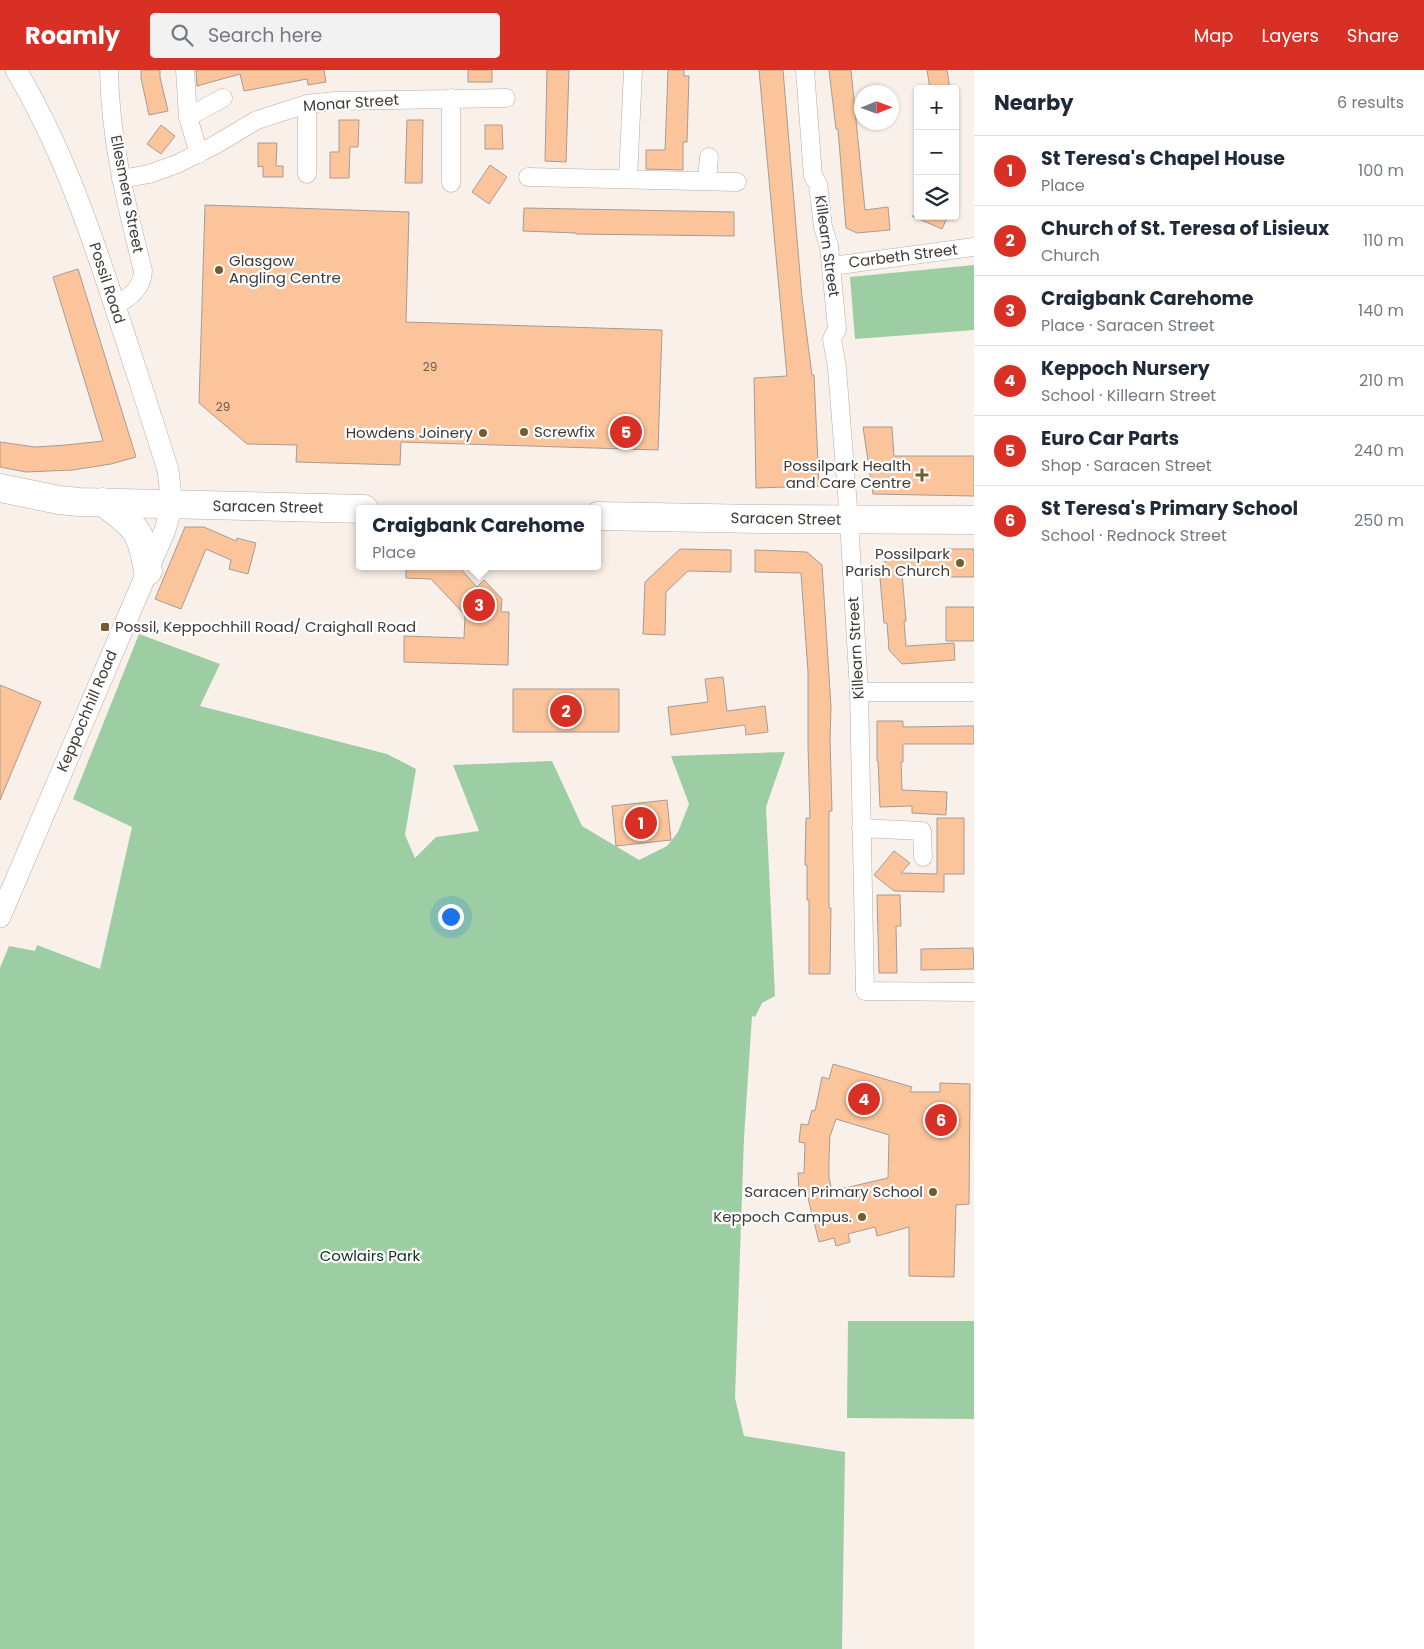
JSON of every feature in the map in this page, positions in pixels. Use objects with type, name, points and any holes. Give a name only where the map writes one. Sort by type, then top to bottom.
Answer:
[{"type":"main road","name":"Saracen Street","points":[[0,488],[59,500],[172,505],[356,509]]},
{"type":"main road","points":[[103,502],[137,531],[144,546],[148,571]]},
{"type":"main road","name":"Saracen Street","points":[[601,516],[974,520]]},
{"type":"street","name":"Possil Road","points":[[16,70],[40,113],[68,173],[86,218],[168,470],[172,505]]},
{"type":"street","name":"Ellesmere Street","points":[[109,70],[111,111],[121,179],[143,271],[143,278],[135,292],[115,306]]},
{"type":"street","points":[[185,70],[188,117],[199,154]]},
{"type":"street","points":[[628,179],[633,70]]},
{"type":"street","name":"Killearn Street","points":[[805,70],[813,176],[818,184],[823,227],[829,246],[837,329],[832,339],[837,368],[849,520],[859,692],[865,991],[974,992]]},
{"type":"street","points":[[188,117],[223,98]]},
{"type":"street","points":[[451,183],[452,98]]},
{"type":"street","name":"Monar Street","points":[[121,179],[149,174],[177,164],[199,154],[257,120],[307,104],[335,101],[506,98]]},
{"type":"street","points":[[307,104],[307,174]]},
{"type":"street","points":[[707,180],[709,158]]},
{"type":"street","points":[[528,177],[580,171],[628,179],[737,182]]},
{"type":"street","name":"Carbeth Street","points":[[832,266],[974,247]]},
{"type":"street","name":"Keppochhill Road","points":[[0,917],[148,571],[165,530],[172,505]]},
{"type":"street","points":[[859,692],[974,692]]},
{"type":"street","points":[[861,828],[922,831],[923,857]]},
{"type":"green space","points":[[974,265],[974,330],[855,339],[850,277]]},
{"type":"green space","name":"Cowlairs Park","points":[[139,634],[220,664],[200,706],[387,754],[416,769],[405,835],[415,858],[436,837],[479,831],[453,765],[552,761],[582,826],[639,860],[667,846],[678,832],[689,804],[671,756],[785,752],[766,807],[775,996],[762,1003],[755,1017],[752,1016],[744,1138],[735,1398],[744,1436],[845,1452],[842,1649],[0,1649],[0,968],[9,946],[35,951],[37,945],[100,969],[132,827],[73,799]]},
{"type":"green space","points":[[848,1321],[974,1321],[974,1419],[847,1418]]},
{"type":"building","points":[[141,70],[160,70],[168,111],[149,115]]},
{"type":"building","points":[[196,70],[324,70],[326,82],[308,85],[307,79],[244,91],[240,74],[197,86]]},
{"type":"building","points":[[468,70],[492,70],[492,82],[468,82]]},
{"type":"building","points":[[547,70],[569,70],[566,162],[545,161]]},
{"type":"building","points":[[668,70],[684,70],[684,76],[689,76],[687,142],[683,142],[683,170],[646,169],[646,150],[665,150]]},
{"type":"building","points":[[759,70],[783,70],[802,298],[812,375],[814,375],[819,486],[756,488],[754,378],[787,376]]},
{"type":"building","points":[[829,70],[851,70],[854,130],[857,130],[865,210],[888,207],[890,230],[857,233],[846,228],[838,129],[836,129]]},
{"type":"building","points":[[927,70],[947,70],[949,85],[929,85]]},
{"type":"building","points":[[339,120],[359,120],[358,147],[350,147],[349,178],[330,178],[330,152],[339,152]]},
{"type":"building","points":[[407,120],[423,120],[422,183],[405,183]]},
{"type":"building","points":[[161,125],[175,136],[161,154],[147,144]]},
{"type":"building","points":[[485,125],[502,125],[503,149],[485,149]]},
{"type":"building","points":[[258,143],[277,143],[276,166],[283,166],[283,177],[263,177],[263,166],[258,167]]},
{"type":"building","points":[[490,165],[507,177],[489,204],[472,192]]},
{"type":"building","points":[[205,205],[409,212],[406,322],[662,330],[658,450],[401,442],[400,465],[296,462],[297,445],[247,444],[199,403]]},
{"type":"building","points":[[524,208],[734,212],[734,236],[576,234],[523,231]]},
{"type":"building","points":[[921,220],[946,220],[942,229]]},
{"type":"building","points":[[78,269],[136,457],[111,464],[73,470],[26,472],[0,467],[0,442],[35,447],[103,441],[53,277]]},
{"type":"building","name":"Possilpark Health and Care Centre","points":[[863,427],[892,427],[894,456],[974,456],[974,496],[873,494]]},
{"type":"building","points":[[185,527],[204,527],[236,541],[237,538],[256,543],[248,574],[229,569],[231,560],[206,549],[181,609],[155,599]]},
{"type":"building","points":[[680,549],[731,550],[731,572],[688,571],[666,592],[665,635],[643,634],[645,582]]},
{"type":"building","points":[[946,549],[974,549],[974,577],[946,577],[946,572],[902,573],[906,646],[954,643],[955,660],[902,664],[889,650],[887,623],[884,623],[879,567],[896,552],[946,551]]},
{"type":"building","points":[[755,550],[807,552],[822,565],[831,707],[832,811],[829,811],[830,974],[809,974],[809,900],[807,900],[807,865],[805,865],[806,818],[810,818],[808,672],[801,573],[755,572]]},
{"type":"building","points":[[406,570],[462,570],[477,587],[484,580],[502,599],[501,612],[509,612],[508,665],[404,662],[404,636],[464,638],[465,615],[431,579],[406,578]]},
{"type":"building","points":[[946,607],[974,607],[974,641],[946,641]]},
{"type":"building","points":[[723,677],[727,711],[765,706],[768,732],[746,735],[745,725],[671,735],[668,707],[708,702],[705,679]]},
{"type":"building","points":[[0,685],[41,702],[0,800]]},
{"type":"building","points":[[513,689],[619,689],[619,732],[513,732]]},
{"type":"building","points":[[877,721],[903,721],[903,727],[974,726],[974,744],[903,744],[903,762],[901,762],[902,790],[947,792],[946,815],[912,813],[912,806],[880,807]]},
{"type":"building","points":[[667,800],[671,840],[616,846],[612,806]]},
{"type":"building","points":[[937,818],[964,818],[964,874],[944,874],[944,892],[894,891],[874,875],[894,851],[910,863],[901,873],[937,874]]},
{"type":"building","points":[[877,895],[900,895],[901,926],[896,926],[897,973],[879,973]]},
{"type":"building","points":[[973,948],[974,969],[921,970],[921,949]]},
{"type":"building","points":[[833,1064],[912,1087],[910,1092],[940,1092],[940,1083],[970,1084],[969,1204],[956,1205],[954,1277],[909,1276],[909,1227],[877,1236],[875,1227],[848,1234],[850,1242],[836,1246],[834,1238],[819,1242],[806,1190],[799,1191],[798,1173],[804,1173],[805,1143],[799,1142],[801,1124],[808,1125],[812,1110],[815,1111],[822,1077],[829,1079]],"holes":[[[836,1119],[889,1135],[888,1178],[832,1191],[829,1178],[830,1136]]]},
{"type":"place","name":"Glasgow Angling Centre","points":[[219,270]]},
{"type":"place","name":"Screwfix","points":[[524,432]]},
{"type":"place","name":"Euro Car Parts","points":[[626,432]]},
{"type":"place","name":"Howdens Joinery","points":[[483,433]]},
{"type":"place","name":"Possilpark Health and Care Centre","points":[[922,475]]},
{"type":"place","name":"Possilpark Parish Church","points":[[960,563]]},
{"type":"place","name":"Craigbank Carehome","points":[[479,605]]},
{"type":"place","name":"Possil, Keppochhill Road/ Craighall Road","points":[[105,627]]},
{"type":"place","name":"Church of St. Teresa of Lisieux","points":[[566,711]]},
{"type":"place","name":"St Teresa's Chapel House","points":[[641,823]]},
{"type":"place","name":"Keppoch Nursery","points":[[864,1099]]},
{"type":"place","name":"St Teresa's Primary School","points":[[941,1120]]},
{"type":"place","name":"Saracen Primary School","points":[[933,1192]]},
{"type":"place","name":"Keppoch Campus.","points":[[862,1217]]}]
